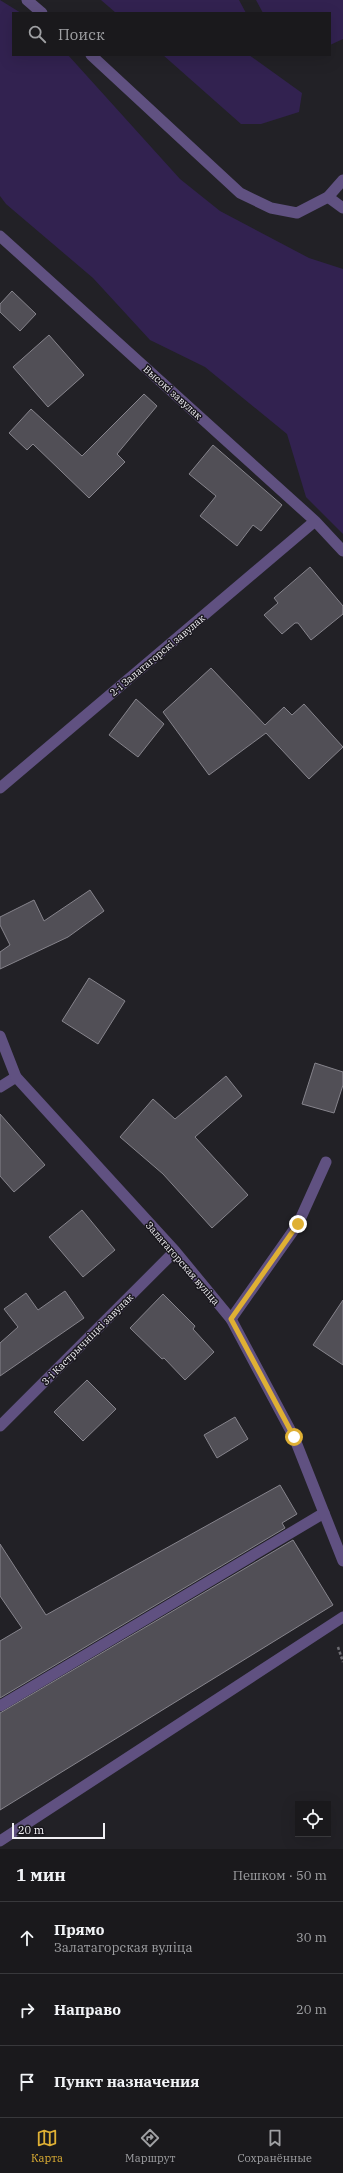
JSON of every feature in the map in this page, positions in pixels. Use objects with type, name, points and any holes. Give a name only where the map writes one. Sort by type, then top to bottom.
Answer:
[{"type":"street","points":[[27,0],[41,12]]},
{"type":"street","points":[[92,56],[240,193],[271,208],[296,213],[328,197],[343,180]]},
{"type":"street","points":[[328,197],[343,208]]},
{"type":"street","name":"Высокі завулак","points":[[0,236],[315,521],[343,551]]},
{"type":"street","name":"2-і Залатагорскі завулак","points":[[0,788],[315,521]]},
{"type":"street","name":"Залатагорская вуліца","points":[[0,1036],[16,1077],[175,1251],[231,1319],[294,1437],[343,1561]]},
{"type":"street","points":[[0,1088],[16,1077]]},
{"type":"street","points":[[231,1319],[298,1224],[326,1162]]},
{"type":"street","name":"3-і Кастрычніцкі завулак","points":[[0,1426],[175,1251]]},
{"type":"street","points":[[0,1706],[324,1513]]},
{"type":"street","points":[[0,1841],[343,1617]]},
{"type":"shaded area","points":[[0,0],[19,12],[12,12],[12,56],[69,56],[180,179],[220,211],[309,258],[343,269],[343,534],[306,497],[287,434],[205,367],[150,340],[93,278],[6,204],[0,196]]},
{"type":"shaded area","points":[[101,0],[239,0],[245,12],[115,12]]},
{"type":"shaded area","points":[[256,0],[343,0],[343,39],[331,45],[331,12],[262,12]]},
{"type":"shaded area","points":[[164,56],[250,56],[302,93],[299,112],[261,124],[241,124]]},
{"type":"building","points":[[12,291],[36,314],[20,331],[0,312],[0,304]]},
{"type":"building","points":[[49,335],[84,375],[48,407],[13,367]]},
{"type":"building","points":[[144,394],[157,406],[117,454],[125,462],[89,498],[33,444],[27,450],[9,433],[31,409],[82,456]]},
{"type":"building","points":[[213,445],[282,505],[261,531],[253,525],[237,546],[200,516],[216,496],[189,474]]},
{"type":"building","points":[[310,567],[343,606],[343,614],[311,640],[298,623],[295,623],[282,634],[264,615],[278,603],[274,598]]},
{"type":"building","points":[[211,668],[265,725],[284,707],[292,715],[304,704],[343,747],[309,779],[266,733],[209,775],[163,712]]},
{"type":"building","points":[[136,699],[164,724],[138,757],[109,735]]},
{"type":"building","points":[[90,890],[104,911],[68,937],[0,969],[0,952],[10,945],[0,925],[0,917],[34,900],[44,921]]},
{"type":"building","points":[[89,978],[125,1001],[98,1044],[62,1021]]},
{"type":"building","points":[[315,1063],[343,1072],[343,1085],[334,1113],[302,1104]]},
{"type":"building","points":[[226,1076],[242,1096],[195,1137],[248,1195],[212,1228],[163,1174],[120,1137],[153,1099],[175,1119]]},
{"type":"building","points":[[0,1114],[45,1165],[14,1192],[0,1176]]},
{"type":"building","points":[[82,1210],[115,1250],[83,1277],[49,1237]]},
{"type":"building","points":[[65,1291],[84,1318],[0,1376],[0,1343],[18,1327],[4,1309],[26,1293],[38,1310]]},
{"type":"building","points":[[163,1294],[195,1326],[193,1329],[214,1352],[185,1380],[164,1358],[162,1359],[130,1328]]},
{"type":"building","points":[[343,1300],[343,1365],[313,1345]]},
{"type":"building","points":[[87,1380],[116,1409],[83,1441],[54,1412]]},
{"type":"building","points":[[235,1417],[248,1439],[217,1458],[204,1435]]},
{"type":"building","points":[[280,1485],[297,1514],[282,1523],[285,1528],[0,1698],[0,1641],[22,1628],[0,1596],[0,1544],[46,1615]]},
{"type":"building","points":[[293,1540],[333,1605],[0,1810],[0,1713]]},
{"type":"route","points":[[294,1437],[231,1319],[298,1224]]}]
